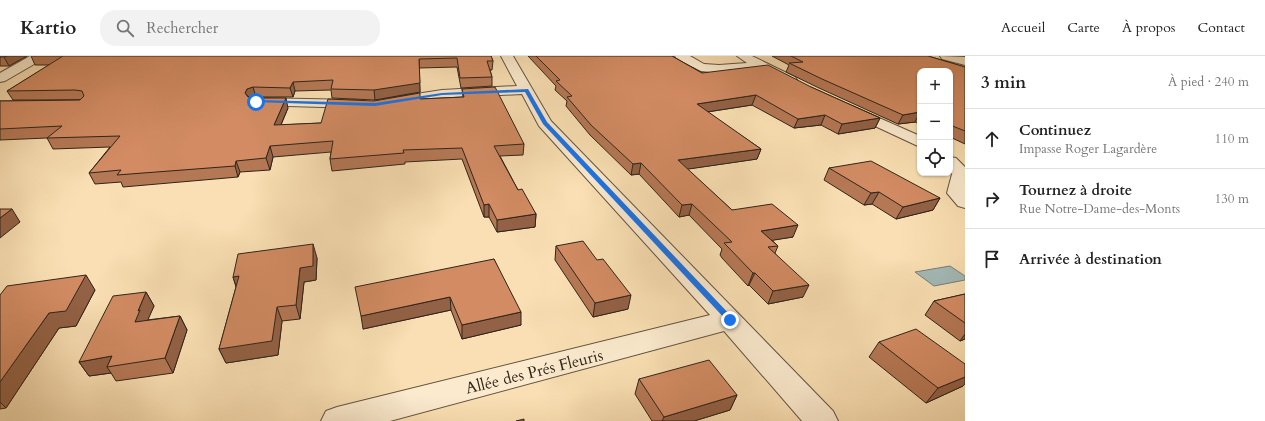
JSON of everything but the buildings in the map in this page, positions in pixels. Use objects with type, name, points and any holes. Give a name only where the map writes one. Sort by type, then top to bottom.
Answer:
[{"type":"street","points":[[0,78],[39,56]]},
{"type":"street","points":[[681,56],[701,67],[719,69],[762,65]]},
{"type":"street","points":[[743,56],[800,85]]},
{"type":"street","points":[[946,56],[965,61]]},
{"type":"street","points":[[502,57],[526,90],[545,123],[730,320],[822,421]]},
{"type":"street","points":[[256,102],[371,104],[442,94],[526,90]]},
{"type":"street","points":[[842,105],[917,141]]},
{"type":"street","points":[[959,170],[957,193],[965,202]]},
{"type":"street","name":"Allée des Prés Fleuris","points":[[337,421],[730,320]]},
{"type":"water","points":[[950,266],[965,276],[965,280],[934,286],[915,272]]},
{"type":"route","points":[[256,102],[375,105],[442,94],[526,90],[545,123],[730,320]]}]
